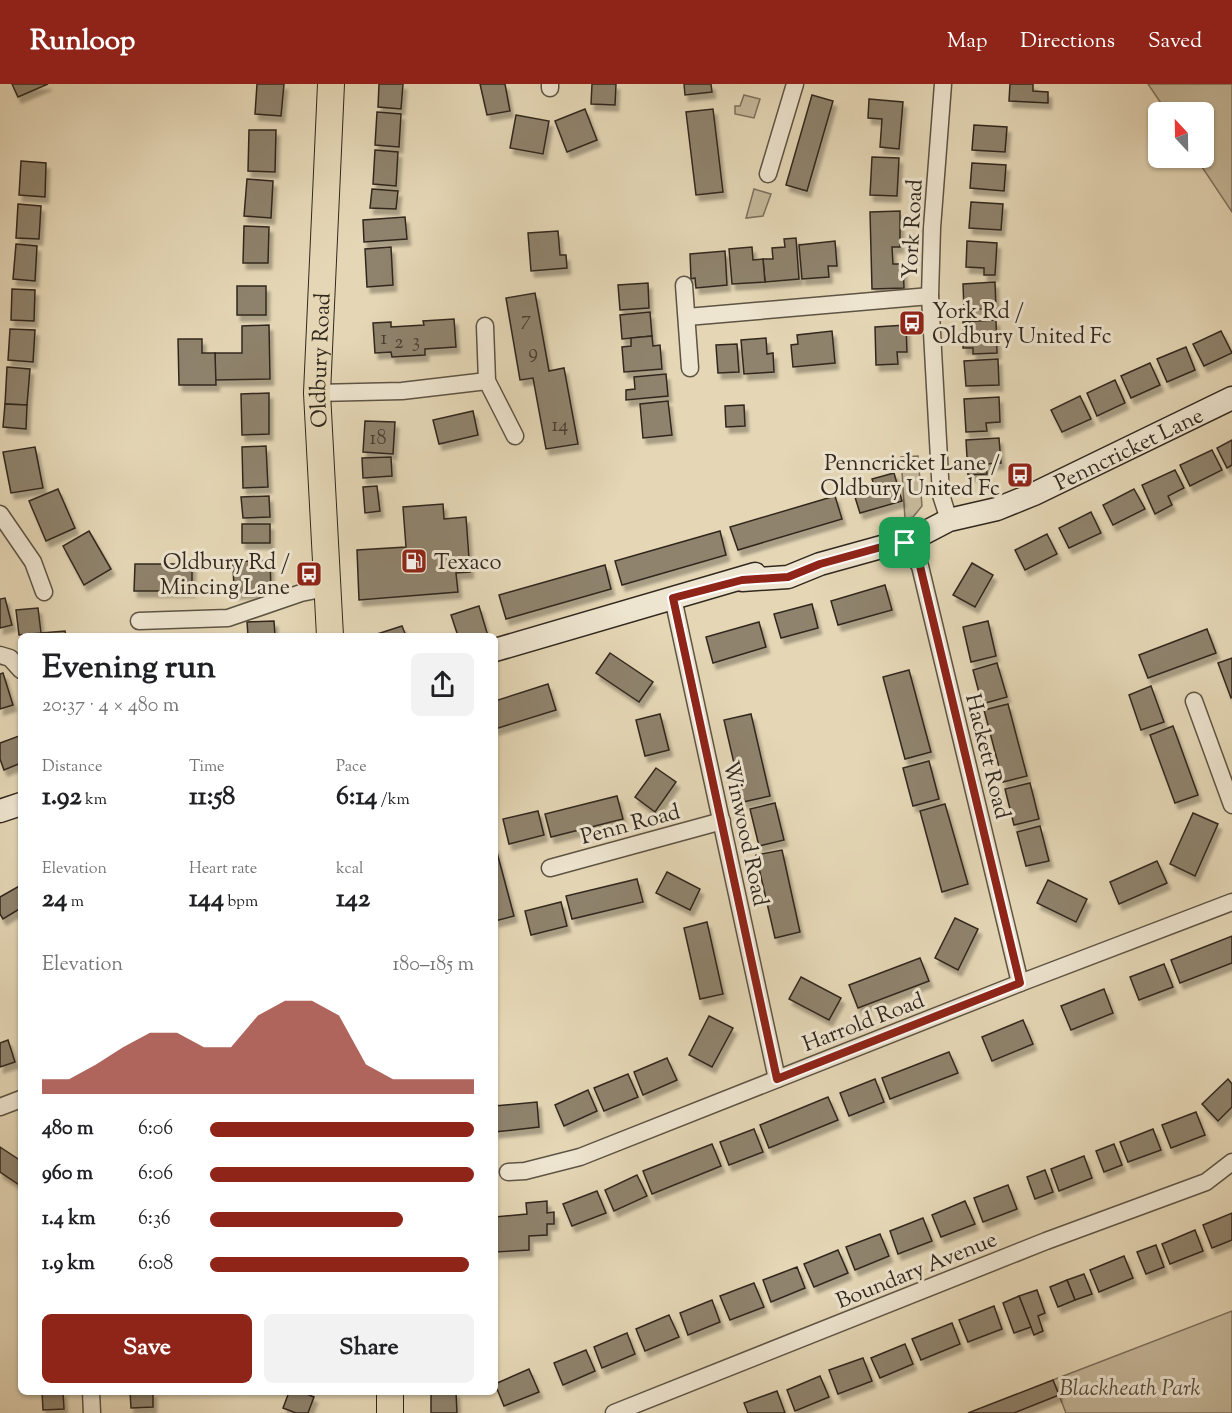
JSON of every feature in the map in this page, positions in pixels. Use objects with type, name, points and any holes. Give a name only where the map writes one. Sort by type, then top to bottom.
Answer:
[{"type":"main road","name":"Oldbury Road","points":[[330,633],[317,393],[331,84]]},
{"type":"main road","points":[[390,1395],[390,1413]]},
{"type":"street","points":[[768,174],[795,84]]},
{"type":"street","name":"York Road","points":[[943,84],[932,222],[930,296],[941,495],[949,520]]},
{"type":"street","points":[[684,285],[690,369]]},
{"type":"street","points":[[687,317],[930,296]]},
{"type":"street","points":[[485,326],[487,381],[515,436]]},
{"type":"street","points":[[317,393],[402,392],[487,381]]},
{"type":"street","name":"Penncricket Lane","points":[[499,650],[673,598],[742,580],[788,577],[820,564],[885,546],[905,543],[949,520],[997,509],[1034,494],[1232,398]]},
{"type":"street","points":[[0,514],[33,562],[44,592]]},
{"type":"street","name":"Hackett Road","points":[[905,543],[920,566],[1020,983]]},
{"type":"street","points":[[140,621],[228,618],[301,593],[326,588]]},
{"type":"street","name":"Winwood Road","points":[[673,598],[777,1079]]},
{"type":"street","points":[[0,655],[10,658],[18,667]]},
{"type":"street","points":[[1194,701],[1232,805]]},
{"type":"street","points":[[0,811],[18,805]]},
{"type":"street","name":"Penn Road","points":[[550,868],[722,821]]},
{"type":"street","name":"Harrold Road","points":[[508,1172],[525,1171],[580,1157],[1232,902]]},
{"type":"street","points":[[0,1107],[18,1101]]},
{"type":"street","name":"Boundary Avenue","points":[[614,1413],[1046,1240],[1206,1182],[1232,1162]]},
{"type":"street","points":[[91,1395],[92,1413]]},
{"type":"green space","points":[[1148,84],[1232,84],[1232,212],[1203,168],[1214,168],[1214,102],[1160,102]]},
{"type":"green space","points":[[744,95],[760,99],[754,118],[735,114],[735,106],[740,106]]},
{"type":"green space","points":[[754,189],[771,194],[763,216],[746,218]]},
{"type":"green space","points":[[918,456],[922,506],[913,517],[905,519],[901,457]]},
{"type":"green space","name":"Blackheath Park","points":[[1232,1311],[1232,1413],[1066,1413],[1053,1380]]},
{"type":"building","points":[[12,84],[48,84],[18,97]]},
{"type":"building","points":[[257,84],[284,84],[281,116],[255,114]]},
{"type":"building","points":[[379,84],[403,84],[401,109],[378,107]]},
{"type":"building","points":[[480,84],[505,84],[510,111],[487,115]]},
{"type":"building","points":[[592,84],[616,84],[615,105],[591,104]]},
{"type":"building","points":[[684,84],[711,84],[712,92],[685,95]]},
{"type":"building","points":[[1010,84],[1033,84],[1033,91],[1048,92],[1048,103],[1009,101]]},
{"type":"building","points":[[812,95],[833,101],[807,191],[786,185]]},
{"type":"building","points":[[869,99],[903,102],[899,149],[880,147],[882,119],[868,118]]},
{"type":"building","points":[[585,109],[597,140],[567,152],[555,121]]},
{"type":"building","points":[[713,109],[723,192],[696,195],[686,112]]},
{"type":"building","points":[[377,112],[401,114],[399,147],[375,145]]},
{"type":"building","points":[[516,115],[549,121],[543,154],[510,148]]},
{"type":"building","points":[[974,125],[1007,127],[1005,152],[972,150]]},
{"type":"building","points":[[249,130],[276,130],[275,172],[248,171]]},
{"type":"building","points":[[375,150],[398,152],[396,186],[373,184]]},
{"type":"building","points":[[872,157],[899,158],[897,196],[870,195]]},
{"type":"building","points":[[21,161],[46,163],[45,197],[19,195]]},
{"type":"building","points":[[972,163],[1006,165],[1004,191],[970,188]]},
{"type":"building","points":[[247,179],[273,181],[271,218],[244,216]]},
{"type":"building","points":[[372,189],[398,191],[396,209],[370,208]]},
{"type":"building","points":[[971,202],[1003,204],[1001,230],[969,228]]},
{"type":"building","points":[[18,204],[41,206],[39,239],[16,238]]},
{"type":"building","points":[[900,211],[900,247],[892,247],[893,264],[903,264],[904,288],[872,289],[870,212]]},
{"type":"building","points":[[405,217],[407,239],[364,242],[363,220]]},
{"type":"building","points":[[244,226],[269,227],[268,263],[243,263]]},
{"type":"building","points":[[558,231],[560,255],[566,255],[567,268],[531,271],[528,233]]},
{"type":"building","points":[[796,238],[799,279],[765,282],[763,259],[773,259],[772,248],[785,247],[784,239]]},
{"type":"building","points":[[835,241],[837,266],[828,266],[829,277],[802,279],[799,245]]},
{"type":"building","points":[[967,241],[997,243],[995,275],[984,275],[984,268],[966,267]]},
{"type":"building","points":[[16,244],[37,246],[35,281],[13,279]]},
{"type":"building","points":[[391,247],[393,285],[367,287],[365,249]]},
{"type":"building","points":[[752,247],[753,260],[763,259],[765,282],[732,284],[729,249]]},
{"type":"building","points":[[725,251],[727,285],[696,288],[695,278],[691,279],[690,254]]},
{"type":"building","points":[[995,282],[996,308],[964,310],[963,284]]},
{"type":"building","points":[[648,283],[649,308],[620,310],[618,285]]},
{"type":"building","points":[[237,286],[266,286],[266,315],[237,315]]},
{"type":"building","points":[[12,289],[35,290],[34,321],[11,320]]},
{"type":"building","points":[[535,293],[549,371],[564,368],[578,444],[546,449],[533,378],[520,380],[506,298]]},
{"type":"building","points":[[650,312],[652,336],[622,339],[620,315]]},
{"type":"building","points":[[454,319],[456,347],[425,349],[425,355],[392,357],[391,352],[375,353],[373,323],[391,322],[391,327],[424,325],[423,321]]},
{"type":"building","points":[[996,320],[997,353],[973,354],[973,348],[963,348],[963,322]]},
{"type":"building","points":[[269,325],[270,379],[215,380],[215,353],[242,353],[242,326]]},
{"type":"building","points":[[906,325],[907,352],[897,352],[898,364],[876,365],[875,327]]},
{"type":"building","points":[[10,329],[35,330],[33,362],[8,360]]},
{"type":"building","points":[[832,331],[835,363],[793,367],[791,345],[798,344],[797,335]]},
{"type":"building","points":[[1221,331],[1232,353],[1204,366],[1193,344]]},
{"type":"building","points":[[652,336],[653,346],[660,345],[662,369],[624,372],[622,347],[631,346],[631,338]]},
{"type":"building","points":[[766,338],[767,354],[773,353],[774,372],[744,374],[741,340]]},
{"type":"building","points":[[178,339],[202,339],[202,353],[215,353],[216,385],[179,385]]},
{"type":"building","points":[[737,344],[739,372],[718,373],[716,345]]},
{"type":"building","points":[[1186,347],[1195,370],[1167,382],[1157,359]]},
{"type":"building","points":[[998,359],[999,385],[966,386],[964,361]]},
{"type":"building","points":[[1150,363],[1160,385],[1131,398],[1121,376]]},
{"type":"building","points":[[7,367],[30,369],[27,405],[5,404]]},
{"type":"building","points":[[666,374],[668,396],[626,400],[626,390],[635,389],[634,377]]},
{"type":"building","points":[[1115,380],[1125,403],[1097,416],[1087,393]]},
{"type":"building","points":[[269,393],[269,434],[242,435],[241,394]]},
{"type":"building","points":[[1080,396],[1091,419],[1062,432],[1051,410]]},
{"type":"building","points":[[999,397],[1000,422],[986,423],[987,431],[966,432],[964,399]]},
{"type":"building","points":[[668,401],[672,435],[643,438],[640,404]]},
{"type":"building","points":[[5,404],[27,405],[26,429],[3,427]]},
{"type":"building","points":[[744,405],[745,426],[726,427],[725,406]]},
{"type":"building","points":[[473,411],[478,435],[439,444],[433,420]]},
{"type":"building","points":[[365,421],[395,422],[393,454],[363,452]]},
{"type":"building","points":[[999,438],[1001,463],[986,464],[987,474],[968,475],[966,440]]},
{"type":"building","points":[[1232,440],[1232,465],[1227,468],[1217,448]]},
{"type":"building","points":[[266,446],[268,487],[243,488],[242,447]]},
{"type":"building","points":[[35,447],[43,488],[11,493],[3,452]]},
{"type":"building","points":[[1212,450],[1222,470],[1190,486],[1180,465]]},
{"type":"building","points":[[391,457],[392,476],[363,478],[362,458]]},
{"type":"building","points":[[1175,470],[1184,488],[1168,496],[1172,505],[1155,514],[1142,485]]},
{"type":"building","points":[[894,473],[902,501],[860,513],[854,494],[875,488],[872,479]]},
{"type":"building","points":[[377,486],[380,511],[365,513],[363,487]]},
{"type":"building","points":[[58,489],[75,528],[46,541],[29,501]]},
{"type":"building","points":[[1134,489],[1145,509],[1113,525],[1103,505]]},
{"type":"building","points":[[269,496],[270,517],[243,518],[241,497]]},
{"type":"building","points":[[835,496],[842,519],[738,550],[730,527]]},
{"type":"building","name":"Texaco","points":[[443,504],[444,519],[466,517],[470,572],[456,573],[458,592],[359,600],[357,550],[406,547],[403,507]]},
{"type":"building","points":[[1091,512],[1101,533],[1069,548],[1059,528]]},
{"type":"building","points":[[242,524],[270,524],[270,543],[242,543]]},
{"type":"building","points":[[89,531],[111,569],[84,585],[63,546]]},
{"type":"building","points":[[720,531],[726,555],[622,585],[615,561]]},
{"type":"building","points":[[1047,534],[1057,554],[1025,570],[1015,550]]},
{"type":"building","points":[[270,560],[271,591],[234,593],[233,562]]},
{"type":"building","points":[[972,563],[993,575],[975,607],[953,595]]},
{"type":"building","points":[[135,564],[192,564],[192,591],[134,591]]},
{"type":"building","points":[[605,565],[611,589],[506,619],[499,595]]},
{"type":"building","points":[[885,585],[892,610],[838,625],[831,601]]},
{"type":"building","points":[[5,598],[12,625],[0,628],[0,599]]},
{"type":"building","points":[[812,604],[818,628],[781,638],[774,614]]},
{"type":"building","points":[[479,606],[487,633],[457,633],[451,615]]},
{"type":"building","points":[[38,608],[41,633],[19,633],[16,610]]},
{"type":"building","points":[[274,621],[275,633],[248,633],[247,622]]},
{"type":"building","points":[[988,621],[996,656],[971,662],[963,627]]},
{"type":"building","points":[[759,622],[766,647],[713,663],[706,637]]},
{"type":"building","points":[[402,626],[405,633],[380,633]]},
{"type":"building","points":[[1207,629],[1216,653],[1148,678],[1139,655]]},
{"type":"building","points":[[65,631],[65,633],[41,633]]},
{"type":"building","points":[[610,653],[653,682],[639,702],[596,673]]},
{"type":"building","points":[[1232,658],[1232,697],[1231,698],[1218,663]]},
{"type":"building","points":[[997,663],[1007,697],[982,704],[973,670]]},
{"type":"building","points":[[909,670],[931,752],[905,759],[883,677]]},
{"type":"building","points":[[3,673],[13,705],[0,709],[0,674]]},
{"type":"building","points":[[548,684],[556,710],[498,728],[498,700]]},
{"type":"building","points":[[1151,686],[1164,722],[1141,730],[1129,695]]},
{"type":"building","points":[[1008,704],[1027,776],[1003,782],[984,710]]},
{"type":"building","points":[[660,714],[669,750],[645,756],[636,720]]},
{"type":"building","points":[[751,714],[770,796],[743,802],[724,720]]},
{"type":"building","points":[[1173,726],[1198,795],[1175,803],[1150,735]]},
{"type":"building","points":[[18,736],[18,764],[4,770],[0,759],[0,743]]},
{"type":"building","points":[[929,761],[939,799],[913,806],[903,768]]},
{"type":"building","points":[[656,768],[676,782],[655,812],[635,797]]},
{"type":"building","points":[[1030,783],[1039,819],[1014,825],[1005,789]]},
{"type":"building","points":[[617,796],[623,819],[551,837],[545,814]]},
{"type":"building","points":[[775,803],[784,840],[759,846],[750,809]]},
{"type":"building","points":[[945,804],[968,884],[942,892],[920,811]]},
{"type":"building","points":[[538,811],[544,835],[509,844],[503,819]]},
{"type":"building","points":[[1193,813],[1218,824],[1195,876],[1170,864]]},
{"type":"building","points":[[1040,826],[1049,861],[1026,866],[1017,832]]},
{"type":"building","points":[[782,850],[800,932],[775,938],[756,855]]},
{"type":"building","points":[[498,856],[514,916],[498,920]]},
{"type":"building","points":[[1157,861],[1167,883],[1119,904],[1110,882]]},
{"type":"building","points":[[667,872],[700,889],[690,910],[656,893]]},
{"type":"building","points":[[637,879],[643,902],[572,919],[566,896]]},
{"type":"building","points":[[1048,880],[1087,899],[1076,922],[1037,903]]},
{"type":"building","points":[[18,887],[18,910],[3,919],[0,914],[0,897]]},
{"type":"building","points":[[561,902],[567,926],[531,935],[525,911]]},
{"type":"building","points":[[955,918],[978,929],[958,970],[935,958]]},
{"type":"building","points":[[707,922],[723,994],[700,999],[684,928]]},
{"type":"building","points":[[1232,936],[1232,963],[1180,983],[1171,960]]},
{"type":"building","points":[[920,958],[929,981],[858,1008],[849,985]]},
{"type":"building","points":[[1164,964],[1173,987],[1139,1000],[1130,977]]},
{"type":"building","points":[[801,977],[841,998],[829,1020],[789,999]]},
{"type":"building","points":[[1104,989],[1113,1013],[1071,1030],[1061,1006]]},
{"type":"building","points":[[709,1016],[733,1028],[712,1067],[689,1055]]},
{"type":"building","points":[[1023,1020],[1033,1044],[992,1061],[982,1037]]},
{"type":"building","points":[[8,1040],[15,1062],[0,1067],[0,1043]]},
{"type":"building","points":[[949,1052],[958,1073],[890,1099],[882,1078]]},
{"type":"building","points":[[667,1058],[677,1080],[643,1095],[634,1072]]},
{"type":"building","points":[[628,1074],[638,1097],[604,1111],[594,1088]]},
{"type":"building","points":[[875,1079],[884,1102],[849,1116],[840,1093]]},
{"type":"building","points":[[1228,1079],[1232,1084],[1232,1107],[1218,1121],[1202,1104]]},
{"type":"building","points":[[588,1090],[597,1111],[564,1126],[555,1105]]},
{"type":"building","points":[[828,1097],[838,1120],[769,1148],[760,1125]]},
{"type":"building","points":[[537,1102],[539,1127],[498,1132],[498,1106]]},
{"type":"building","points":[[1196,1112],[1205,1135],[1171,1148],[1162,1125]]},
{"type":"building","points":[[754,1129],[763,1152],[729,1165],[720,1142]]},
{"type":"building","points":[[1153,1129],[1161,1150],[1128,1162],[1120,1142]]},
{"type":"building","points":[[712,1144],[721,1166],[652,1194],[643,1171]]},
{"type":"building","points":[[1114,1144],[1122,1165],[1104,1172],[1096,1151]]},
{"type":"building","points":[[0,1147],[18,1159],[18,1184],[0,1172]]},
{"type":"building","points":[[1084,1156],[1092,1178],[1059,1191],[1051,1169]]},
{"type":"building","points":[[1045,1170],[1053,1192],[1035,1199],[1027,1177]]},
{"type":"building","points":[[637,1175],[647,1196],[614,1211],[605,1190]]},
{"type":"building","points":[[1008,1185],[1017,1209],[983,1222],[974,1198]]},
{"type":"building","points":[[597,1191],[606,1213],[572,1226],[563,1204]]},
{"type":"building","points":[[547,1201],[547,1213],[554,1212],[554,1224],[547,1224],[547,1235],[529,1236],[529,1250],[498,1252],[498,1217],[527,1214],[526,1203]]},
{"type":"building","points":[[965,1201],[975,1224],[941,1237],[932,1215]]},
{"type":"building","points":[[1232,1213],[1232,1240],[1212,1248],[1203,1225]]},
{"type":"building","points":[[923,1218],[932,1241],[898,1254],[890,1231]]},
{"type":"building","points":[[1195,1230],[1203,1251],[1170,1264],[1162,1244]]},
{"type":"building","points":[[880,1234],[889,1256],[855,1270],[846,1247]]},
{"type":"building","points":[[1156,1245],[1164,1267],[1146,1274],[1137,1252]]},
{"type":"building","points":[[838,1250],[848,1273],[814,1287],[804,1264]]},
{"type":"building","points":[[1124,1256],[1133,1278],[1099,1292],[1090,1270]]},
{"type":"building","points":[[797,1267],[805,1288],[771,1302],[763,1280]]},
{"type":"building","points":[[1084,1274],[1092,1294],[1075,1300],[1067,1280]]},
{"type":"building","points":[[1067,1280],[1075,1300],[1058,1307],[1050,1287]]},
{"type":"building","points":[[754,1283],[764,1307],[730,1320],[720,1296]]},
{"type":"building","points":[[1037,1290],[1045,1313],[1038,1316],[1043,1331],[1034,1335],[1019,1296]]},
{"type":"building","points":[[1019,1296],[1031,1327],[1014,1333],[1003,1303]]},
{"type":"building","points":[[712,1300],[720,1322],[688,1335],[680,1313]]},
{"type":"building","points":[[994,1306],[1002,1329],[968,1342],[959,1320]]},
{"type":"building","points":[[669,1315],[679,1337],[645,1351],[636,1329]]},
{"type":"building","points":[[952,1323],[960,1344],[921,1360],[912,1339]]},
{"type":"building","points":[[627,1333],[635,1354],[602,1368],[594,1347]]},
{"type":"building","points":[[905,1344],[913,1364],[880,1378],[871,1358]]},
{"type":"building","points":[[586,1350],[595,1371],[563,1385],[554,1363]]},
{"type":"building","points":[[863,1358],[872,1381],[838,1394],[829,1370]]},
{"type":"building","points":[[529,1369],[539,1392],[504,1406],[498,1391],[498,1383]]},
{"type":"building","points":[[820,1376],[829,1397],[795,1411],[787,1390]]},
{"type":"building","points":[[1053,1380],[1059,1395],[1014,1413],[968,1413]]},
{"type":"building","points":[[777,1391],[785,1413],[748,1413],[744,1403]]},
{"type":"building","points":[[42,1395],[63,1395],[64,1409],[43,1410]]},
{"type":"building","points":[[130,1395],[153,1395],[153,1407],[131,1408]]},
{"type":"building","points":[[288,1395],[314,1397],[308,1413],[296,1413],[283,1408]]},
{"type":"building","points":[[431,1395],[456,1395],[457,1413],[431,1413]]},
{"type":"place","name":"York Rd / Oldbury United Fc","points":[[912,323]]},
{"type":"place","name":"Penncricket Lane / Oldbury United Fc","points":[[1020,475]]},
{"type":"place","name":"Texaco","points":[[414,561]]},
{"type":"place","name":"Oldbury Rd / Mincing Lane","points":[[309,574]]},
{"type":"route","points":[[905,543],[920,566],[1020,983],[777,1079],[673,598],[742,580],[788,577],[820,564],[885,546],[905,543]]}]
